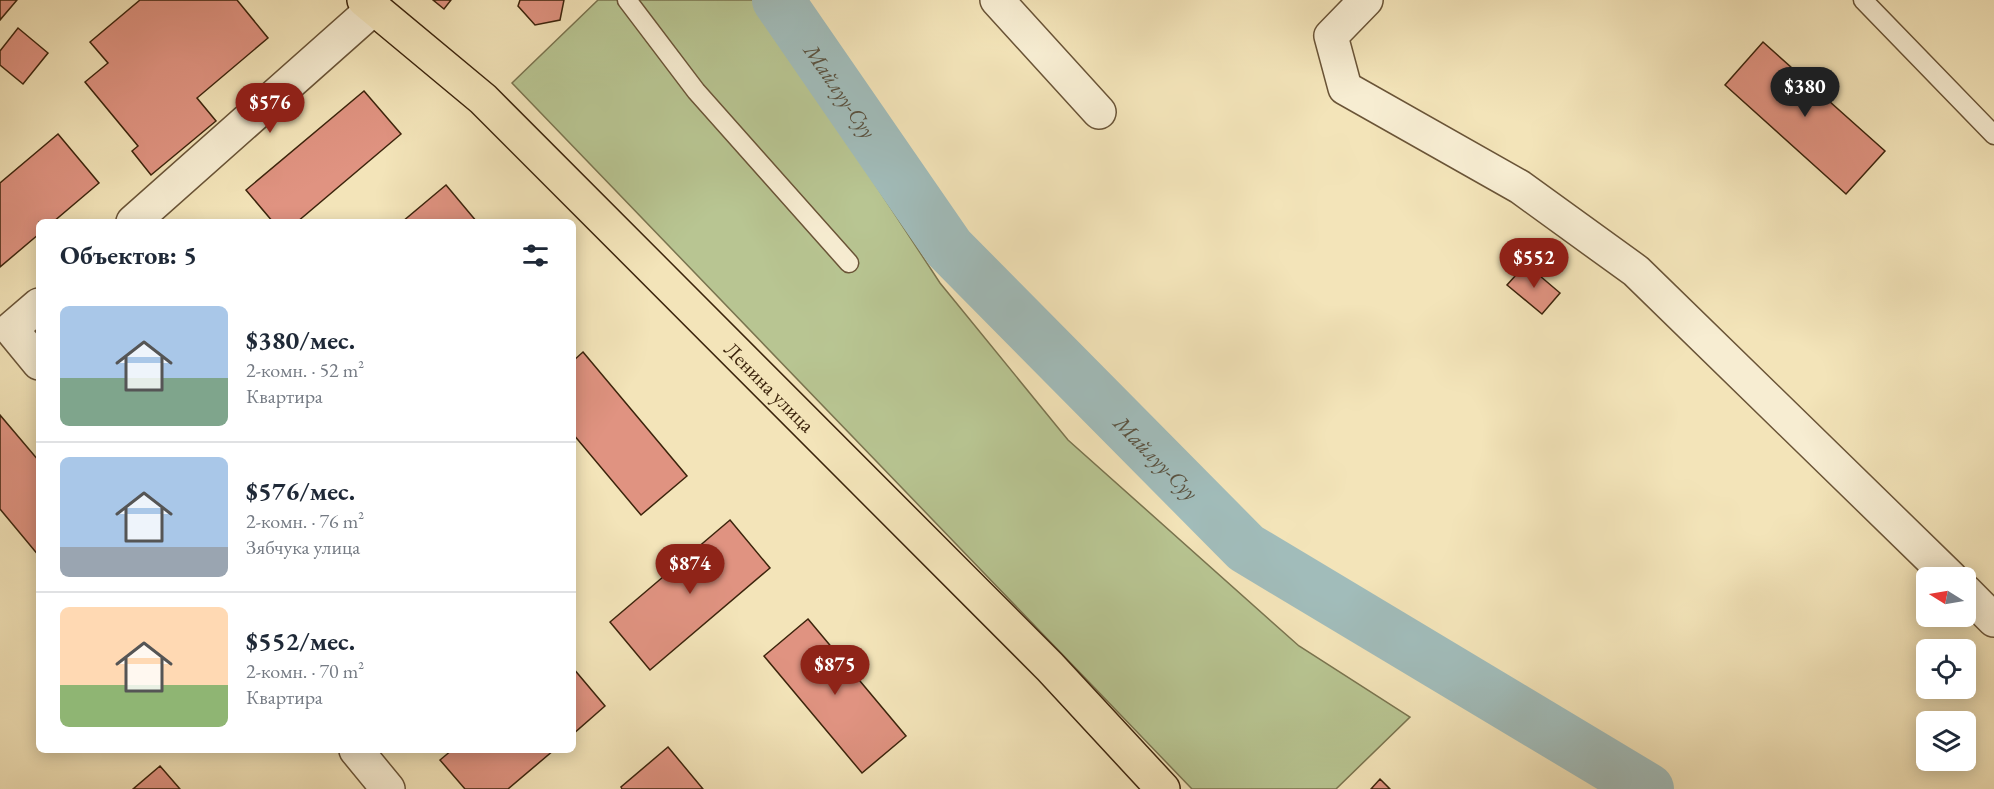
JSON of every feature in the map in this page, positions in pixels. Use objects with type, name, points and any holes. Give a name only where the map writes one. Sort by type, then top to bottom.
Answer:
[{"type":"main road","name":"Ленина улица","points":[[369,4],[483,99],[1050,667],[1163,789]]},
{"type":"street","points":[[997,0],[1099,112]]},
{"type":"street","points":[[1366,0],[1331,36],[1345,88],[1520,187],[1636,271],[1940,567]]},
{"type":"street","points":[[136,219],[369,4]]},
{"type":"street","points":[[36,308],[6,333],[36,360]]},
{"type":"street","points":[[1976,602],[1994,620]]},
{"type":"street","points":[[358,753],[388,789]]},
{"type":"lane","points":[[627,0],[696,91],[849,263]]},
{"type":"lane","points":[[1863,0],[1994,135]]},
{"type":"green space","points":[[598,0],[754,0],[940,283],[1068,440],[1299,646],[1410,717],[1336,789],[1192,789],[512,83]]},
{"type":"building","points":[[0,0],[17,0],[0,20]]},
{"type":"building","points":[[140,0],[237,0],[268,38],[197,98],[216,121],[151,175],[132,151],[138,146],[85,82],[108,63],[90,42]]},
{"type":"building","points":[[433,0],[451,0],[444,9]]},
{"type":"building","points":[[520,0],[564,0],[560,20],[535,25],[518,6]]},
{"type":"building","points":[[18,28],[48,53],[23,84],[0,65],[0,51]]},
{"type":"building","points":[[1763,42],[1885,151],[1846,194],[1725,85]]},
{"type":"building","points":[[364,91],[401,134],[301,219],[270,219],[246,190]]},
{"type":"building","points":[[58,134],[99,183],[57,219],[36,219],[36,237],[0,267],[0,183]]},
{"type":"building","points":[[446,185],[474,219],[406,219]]},
{"type":"building","points":[[1526,264],[1560,293],[1542,314],[1507,285]]},
{"type":"building","points":[[583,352],[687,476],[641,515],[576,438],[576,358]]},
{"type":"building","points":[[0,415],[36,457],[36,552],[0,509]]},
{"type":"building","points":[[730,520],[770,568],[650,670],[610,622]]},
{"type":"building","points":[[808,619],[906,736],[862,773],[764,656]]},
{"type":"building","points":[[576,672],[605,706],[576,731]]},
{"type":"building","points":[[668,747],[703,789],[622,789],[621,787]]},
{"type":"building","points":[[448,753],[550,753],[508,789],[465,789],[440,760]]},
{"type":"building","points":[[160,766],[180,789],[133,789]]},
{"type":"building","points":[[1380,779],[1390,789],[1371,789]]},
{"type":"waterway","name":"Майлуу-Суу","points":[[778,0],[949,248],[1246,548],[1648,789]]}]
